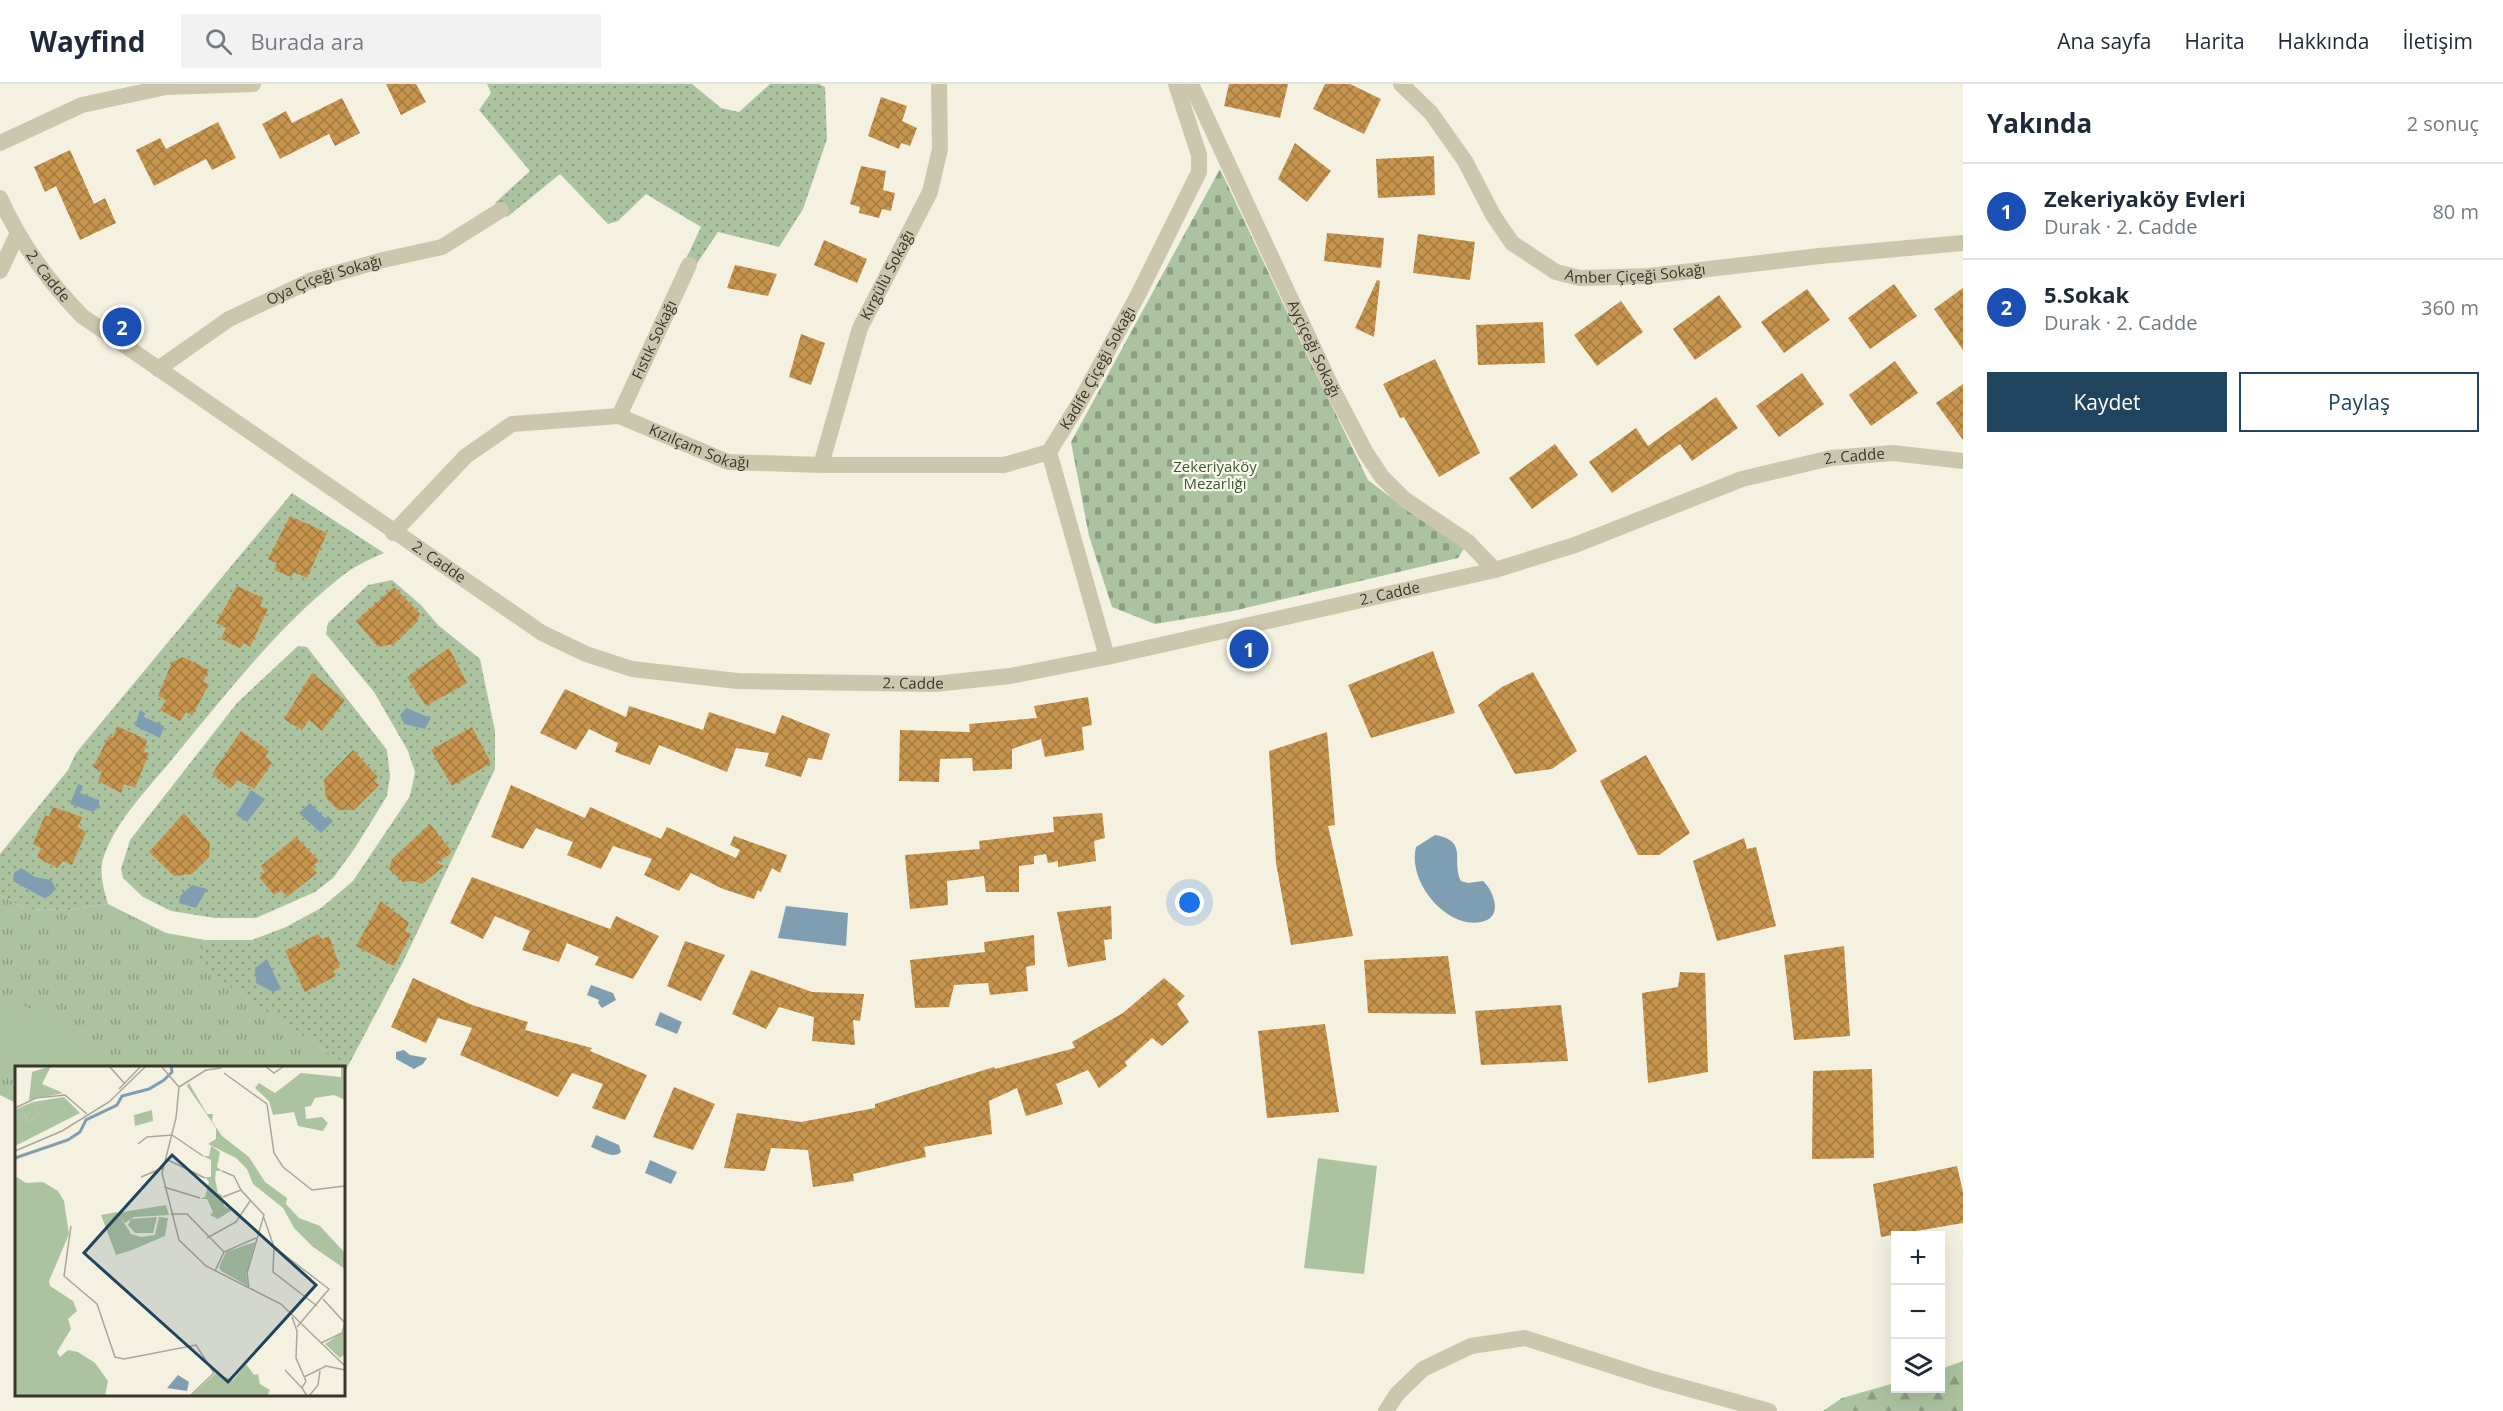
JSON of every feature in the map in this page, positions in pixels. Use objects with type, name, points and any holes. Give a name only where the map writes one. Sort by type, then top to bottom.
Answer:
[{"type":"street","points":[[0,143],[82,105],[166,87],[253,84]]},
{"type":"street","name":"Kırgülü Sokağı","points":[[821,465],[860,328],[930,192],[940,150],[939,84]]},
{"type":"street","name":"Kadife Çiçeği Sokağı","points":[[1049,452],[1080,402],[1138,295],[1199,172],[1199,155],[1176,84]]},
{"type":"street","name":"Ayçiçeği Sokağı","points":[[1191,84],[1328,380],[1366,453],[1382,477],[1404,499],[1468,542],[1495,570]]},
{"type":"street","name":"Amber Çiçeği Sokağı","points":[[1401,84],[1431,113],[1465,161],[1493,215],[1512,243],[1556,272],[1580,278],[1649,276],[1820,255],[1963,243]]},
{"type":"street","name":"2. Cadde","points":[[0,198],[17,235],[48,280],[82,316],[393,533],[542,633],[586,654],[632,669],[737,681],[935,684],[1010,676],[1107,657],[1495,570],[1575,545],[1742,479],[1831,458],[1893,453],[1960,462]]},
{"type":"street","name":"Oya Çiçeği Sokağı","points":[[158,369],[229,319],[302,285],[383,260],[442,247],[501,210]]},
{"type":"street","points":[[0,271],[17,235]]},
{"type":"street","name":"Fıstık Sokağı","points":[[619,416],[689,265]]},
{"type":"street","name":"Kızılçam Sokağı","points":[[393,533],[466,456],[512,424],[619,416],[728,462],[821,465],[1004,465],[1049,452]]},
{"type":"street","points":[[1049,452],[1107,657]]},
{"type":"street","points":[[1386,1411],[1397,1394],[1423,1369],[1471,1346],[1525,1338],[1653,1379],[1769,1411]]},
{"type":"green space","points":[[487,84],[692,84],[721,108],[739,112],[770,84],[819,84],[825,87],[827,139],[803,209],[779,247],[718,232],[694,268],[685,261],[701,227],[646,194],[618,221],[608,224],[560,174],[507,217],[495,203],[530,171],[479,110],[491,93]]},
{"type":"green space","name":"Zekeriyaköy Mezarlığı","points":[[1220,169],[1368,480],[1418,518],[1465,547],[1458,558],[1233,611],[1155,624],[1112,607],[1089,536],[1071,442]]},
{"type":"green space","points":[[292,493],[384,553],[342,576],[292,620],[231,688],[133,805],[108,845],[103,859],[102,876],[108,904],[68,910],[26,909],[0,895],[0,854],[68,770],[76,753]]},
{"type":"green space","points":[[392,580],[421,605],[438,625],[480,659],[495,731],[495,769],[402,964],[348,1066],[198,965],[205,940],[252,940],[286,927],[321,908],[353,881],[410,796],[415,772],[408,751],[374,692],[326,634],[328,623],[368,585]]},
{"type":"green space","points":[[298,646],[307,647],[387,750],[390,776],[387,796],[355,848],[333,878],[315,892],[256,918],[215,918],[171,911],[143,897],[123,878],[121,869],[130,840],[237,703]]},
{"type":"green space","points":[[0,895],[26,909],[68,910],[108,904],[166,933],[205,940],[199,965],[348,1066],[345,1071],[345,1066],[15,1066],[15,1102],[0,1095]]},
{"type":"green space","points":[[7,997],[110,1050],[102,1066],[15,1066],[15,1073],[0,1065],[0,1010]]},
{"type":"green space","points":[[1318,1158],[1377,1166],[1364,1274],[1304,1268]]},
{"type":"green space","points":[[1963,1361],[1963,1411],[1823,1411],[1842,1398],[1891,1384],[1891,1393],[1945,1393],[1945,1368]]},
{"type":"water","points":[[406,708],[431,718],[425,729],[404,724],[400,715]]},
{"type":"water","points":[[140,710],[145,713],[144,717],[164,726],[160,738],[135,726]]},
{"type":"water","points":[[78,784],[83,786],[80,793],[99,800],[99,807],[93,812],[70,804]]},
{"type":"water","points":[[251,790],[265,799],[247,822],[236,815]]},
{"type":"water","points":[[310,803],[325,818],[328,816],[333,821],[321,833],[299,813]]},
{"type":"water","points":[[1435,835],[1452,842],[1456,847],[1458,873],[1461,881],[1468,883],[1483,881],[1491,891],[1495,910],[1488,920],[1468,922],[1455,918],[1432,900],[1423,888],[1417,874],[1416,847]]},
{"type":"water","points":[[21,868],[35,877],[51,880],[56,889],[44,898],[13,881],[14,873]]},
{"type":"water","points":[[192,885],[207,889],[196,908],[179,903],[180,896]]},
{"type":"water","points":[[786,906],[848,913],[846,946],[778,938]]},
{"type":"water","points":[[267,959],[281,989],[273,992],[256,983],[255,968]]},
{"type":"water","points":[[591,985],[613,993],[616,1000],[602,1008],[598,1003],[599,1000],[587,995]]},
{"type":"water","points":[[660,1012],[682,1022],[677,1034],[655,1025]]},
{"type":"water","points":[[404,1050],[410,1055],[427,1058],[423,1064],[414,1069],[396,1059],[396,1052]]},
{"type":"water","points":[[596,1135],[619,1145],[621,1152],[610,1155],[591,1147]]},
{"type":"water","points":[[650,1160],[677,1172],[671,1184],[645,1173]]},
{"type":"building","points":[[386,84],[416,84],[426,102],[401,115]]},
{"type":"building","points":[[1229,84],[1288,84],[1280,118],[1224,106]]},
{"type":"building","points":[[1325,84],[1350,84],[1381,99],[1364,134],[1313,109]]},
{"type":"building","points":[[881,97],[907,106],[902,121],[917,128],[910,146],[901,143],[899,149],[868,136]]},
{"type":"building","points":[[342,98],[360,133],[335,146],[329,134],[280,159],[262,124],[286,111],[292,123]]},
{"type":"building","points":[[218,122],[236,158],[212,170],[206,159],[154,186],[136,150],[160,138],[166,149]]},
{"type":"building","points":[[1295,143],[1331,171],[1307,202],[1278,179]]},
{"type":"building","points":[[70,150],[94,204],[105,198],[116,223],[80,240],[56,186],[45,192],[34,167]]},
{"type":"building","points":[[1434,156],[1435,195],[1378,198],[1376,159]]},
{"type":"building","points":[[861,166],[886,171],[883,190],[895,193],[891,211],[882,209],[879,218],[859,213],[860,207],[850,204]]},
{"type":"building","points":[[1327,233],[1384,238],[1381,268],[1324,261]]},
{"type":"building","points":[[1418,234],[1475,242],[1470,280],[1413,273]]},
{"type":"building","points":[[824,240],[867,259],[857,283],[814,265]]},
{"type":"building","points":[[735,265],[777,274],[768,296],[727,288]]},
{"type":"building","points":[[1377,280],[1380,281],[1374,337],[1355,328]]},
{"type":"building","points":[[1894,284],[1917,316],[1870,349],[1848,318]]},
{"type":"building","points":[[1963,288],[1963,350],[1934,309]]},
{"type":"building","points":[[1807,289],[1830,320],[1784,353],[1761,322]]},
{"type":"building","points":[[1719,295],[1742,327],[1695,360],[1673,329]]},
{"type":"building","points":[[1621,301],[1643,332],[1597,366],[1574,335]]},
{"type":"building","points":[[1543,322],[1545,363],[1478,365],[1476,325]]},
{"type":"building","points":[[801,334],[825,343],[811,385],[789,377]]},
{"type":"building","points":[[1435,359],[1480,453],[1439,477],[1404,417],[1400,418],[1383,384]]},
{"type":"building","points":[[1895,361],[1918,393],[1871,426],[1849,395]]},
{"type":"building","points":[[1802,373],[1824,404],[1779,437],[1756,406]]},
{"type":"building","points":[[1963,384],[1963,440],[1936,403]]},
{"type":"building","points":[[1716,397],[1738,428],[1692,461],[1680,444],[1612,493],[1589,462],[1636,428],[1648,446]]},
{"type":"building","points":[[1555,444],[1578,475],[1532,509],[1509,478]]},
{"type":"building","points":[[290,516],[327,533],[307,578],[294,572],[291,577],[274,570],[277,563],[268,559]]},
{"type":"building","points":[[237,586],[263,598],[260,606],[268,609],[250,647],[244,643],[240,648],[221,639],[226,628],[216,623]]},
{"type":"building","points":[[394,587],[420,614],[416,623],[394,644],[378,647],[356,621]]},
{"type":"building","points":[[449,648],[467,683],[426,706],[407,677]]},
{"type":"building","points":[[1433,651],[1455,713],[1371,738],[1348,685]]},
{"type":"building","points":[[183,657],[209,670],[203,682],[209,684],[192,716],[186,712],[180,721],[160,710],[166,700],[158,696],[172,662]]},
{"type":"building","points":[[1533,672],[1577,751],[1552,769],[1515,774],[1478,705],[1502,687]]},
{"type":"building","points":[[312,673],[345,700],[322,731],[309,720],[302,730],[284,719]]},
{"type":"building","points":[[565,689],[626,717],[629,706],[703,730],[709,712],[775,734],[782,715],[830,734],[822,760],[808,758],[801,777],[765,766],[769,753],[736,748],[727,772],[659,745],[650,765],[615,752],[618,743],[589,729],[576,750],[540,733]]},
{"type":"building","points":[[1088,697],[1092,725],[1082,727],[1084,750],[1045,757],[1041,739],[1012,749],[1012,769],[973,771],[972,758],[940,759],[939,782],[899,781],[900,730],[970,732],[969,724],[1037,718],[1034,706]]},
{"type":"building","points":[[117,726],[147,740],[144,752],[149,753],[135,788],[124,784],[121,793],[98,781],[102,772],[93,767],[109,736],[113,738]]},
{"type":"building","points":[[472,727],[491,763],[452,786],[431,750]]},
{"type":"building","points":[[241,731],[269,751],[265,757],[272,763],[254,789],[238,780],[230,789],[212,774]]},
{"type":"building","points":[[1327,732],[1335,825],[1328,826],[1353,936],[1291,945],[1276,863],[1269,751]]},
{"type":"building","points":[[353,750],[378,777],[374,781],[379,785],[354,810],[338,810],[326,798],[324,780]]},
{"type":"building","points":[[1646,755],[1690,833],[1659,855],[1638,855],[1600,781]]},
{"type":"building","points":[[511,785],[585,818],[590,807],[661,839],[667,827],[736,858],[740,850],[730,845],[734,836],[787,855],[780,873],[772,868],[761,892],[758,890],[754,899],[723,889],[691,873],[679,891],[644,875],[652,859],[613,846],[601,869],[567,855],[573,842],[536,828],[523,849],[491,837]]},
{"type":"building","points":[[53,807],[82,817],[78,827],[86,832],[72,865],[63,861],[57,868],[37,857],[41,848],[33,844],[45,815],[49,817]]},
{"type":"building","points":[[184,813],[210,843],[209,857],[192,874],[174,876],[149,852]]},
{"type":"building","points":[[1102,813],[1105,838],[1094,841],[1096,861],[1058,867],[1058,861],[1048,863],[1046,854],[1034,856],[1034,864],[1019,866],[1019,892],[986,892],[984,876],[947,881],[948,905],[910,909],[905,855],[980,849],[979,841],[1054,832],[1053,817]]},
{"type":"building","points":[[430,824],[452,852],[437,863],[444,866],[422,884],[414,881],[403,882],[389,869],[392,859]]},
{"type":"building","points":[[296,837],[319,861],[312,867],[317,873],[287,897],[281,890],[274,895],[259,877],[265,872],[261,866]]},
{"type":"building","points":[[1744,838],[1747,849],[1756,847],[1776,926],[1717,941],[1693,861]]},
{"type":"building","points":[[472,877],[610,929],[616,916],[659,936],[633,979],[595,965],[599,957],[567,943],[559,962],[522,950],[530,931],[495,916],[483,939],[450,923]]},
{"type":"building","points":[[381,901],[409,923],[405,931],[411,934],[394,966],[356,946]]},
{"type":"building","points":[[1111,906],[1112,939],[1104,940],[1106,960],[1068,967],[1057,912]]},
{"type":"building","points":[[318,934],[322,939],[329,936],[340,967],[333,971],[336,976],[305,992],[285,951]]},
{"type":"building","points":[[1034,935],[1035,965],[1026,967],[1028,991],[990,995],[988,983],[954,985],[949,1007],[915,1008],[910,960],[985,952],[984,942]]},
{"type":"building","points":[[685,941],[725,955],[701,1001],[667,986]]},
{"type":"building","points":[[1844,946],[1850,1036],[1794,1040],[1784,955]]},
{"type":"building","points":[[1448,956],[1456,1014],[1368,1013],[1364,960]]},
{"type":"building","points":[[751,970],[812,992],[864,994],[860,1021],[853,1020],[855,1045],[812,1041],[814,1017],[779,1007],[766,1029],[732,1014]]},
{"type":"building","points":[[1680,972],[1705,973],[1708,1072],[1648,1083],[1642,993],[1678,987]]},
{"type":"building","points":[[413,978],[472,1005],[528,1022],[525,1030],[592,1048],[590,1051],[647,1075],[625,1120],[592,1108],[603,1084],[572,1073],[558,1097],[460,1055],[472,1028],[438,1018],[426,1043],[391,1027]]},
{"type":"building","points":[[1164,978],[1185,996],[1177,1004],[1189,1022],[1162,1046],[1152,1038],[1125,1062],[1127,1066],[1099,1088],[1088,1070],[1056,1084],[1063,1104],[1026,1116],[1017,1088],[989,1101],[992,1134],[924,1147],[926,1157],[853,1174],[854,1181],[813,1187],[808,1150],[771,1148],[765,1171],[724,1168],[737,1113],[801,1122],[875,1108],[875,1104],[994,1067],[995,1069],[1075,1048],[1072,1042],[1123,1013]]},
{"type":"building","points":[[1561,1005],[1568,1061],[1481,1065],[1475,1011]]},
{"type":"building","points":[[1325,1024],[1339,1112],[1267,1118],[1258,1031]]},
{"type":"building","points":[[1872,1069],[1874,1158],[1812,1159],[1813,1071]]},
{"type":"building","points":[[674,1087],[715,1104],[693,1150],[653,1137]]},
{"type":"building","points":[[1957,1166],[1963,1192],[1963,1223],[1916,1231],[1891,1231],[1891,1235],[1881,1237],[1873,1184]]},
{"type":"place","name":"5.Sokak","points":[[122,327]]},
{"type":"place","name":"Zekeriyaköy Evleri","points":[[1249,649]]}]
